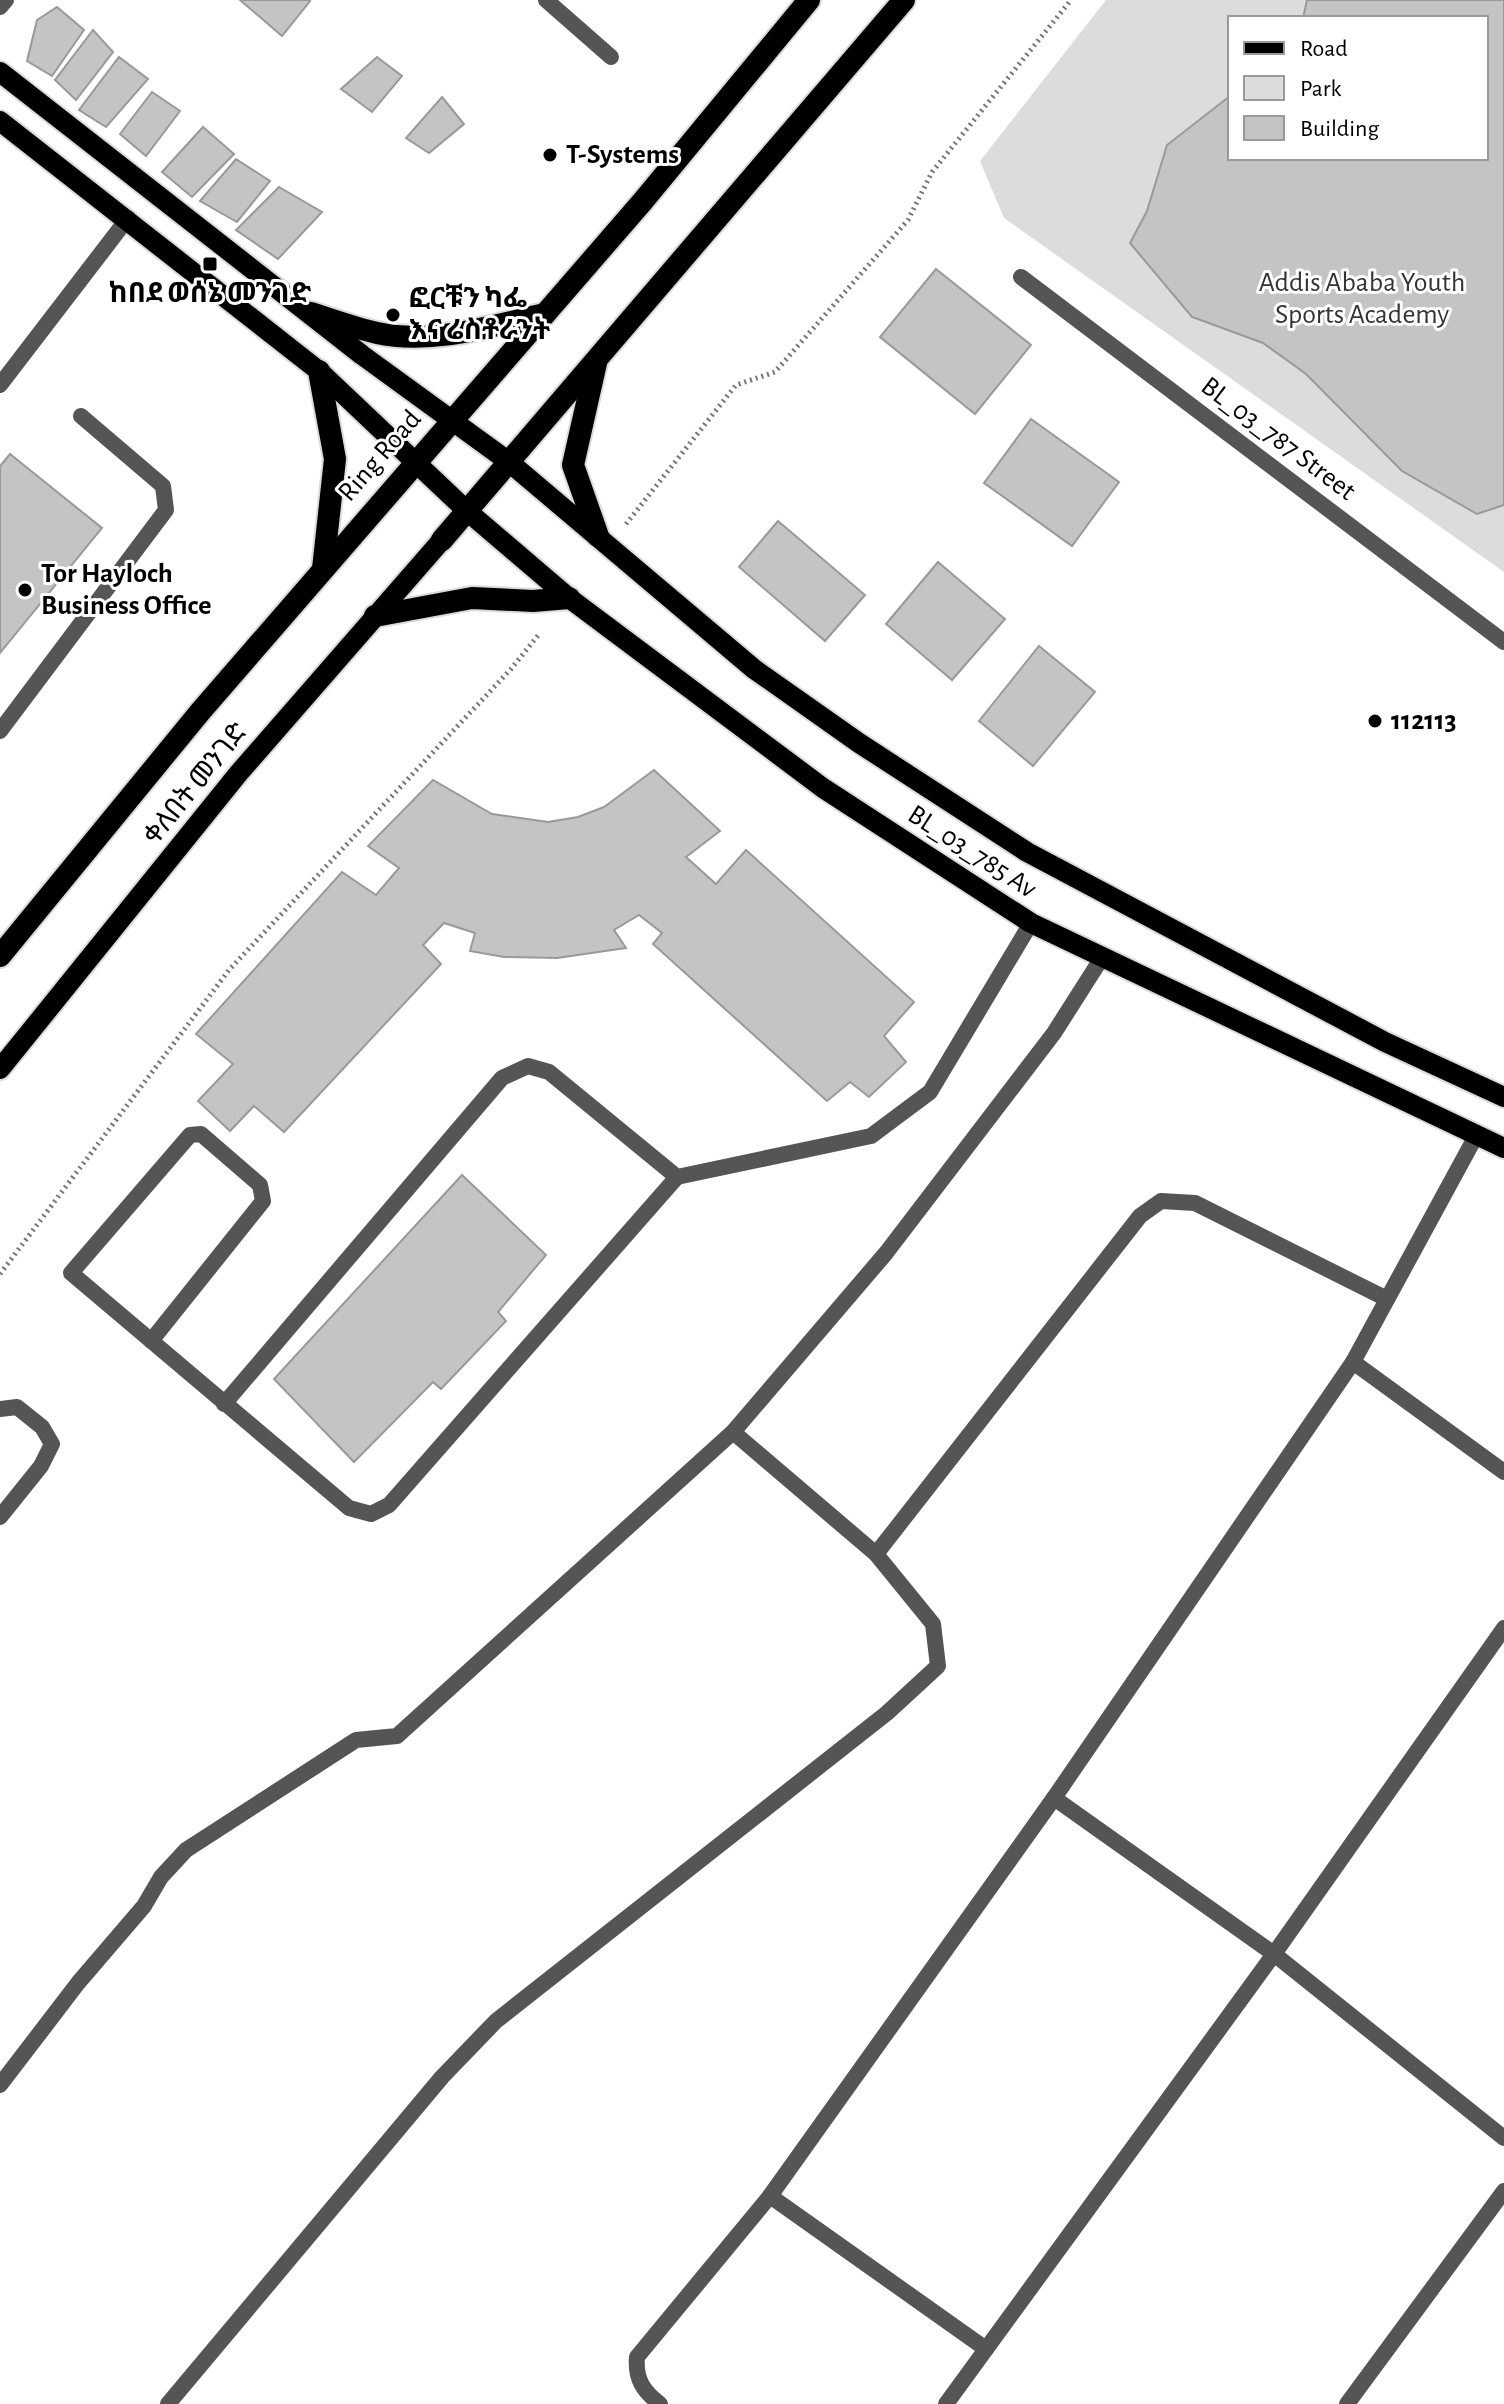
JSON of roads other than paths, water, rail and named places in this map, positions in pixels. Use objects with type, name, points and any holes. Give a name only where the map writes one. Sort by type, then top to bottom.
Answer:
[{"type":"highway","name":"Ring Road","points":[[0,956],[200,712],[415,460],[545,314],[809,0]]},
{"type":"highway","points":[[442,540],[904,0]]},
{"type":"highway","points":[[311,313],[379,334],[427,336],[487,328],[545,314]]},
{"type":"highway","points":[[597,359],[573,465],[604,540]]},
{"type":"highway","points":[[319,371],[335,459],[323,569]]},
{"type":"highway","points":[[375,616],[472,598],[533,601],[569,598]]},
{"type":"main road","name":"BL_03_785 Av","points":[[0,72],[449,422],[509,462],[754,669],[859,743],[1027,852],[1385,1042],[1504,1097]]},
{"type":"main road","name":"BL_03_785 Av","points":[[0,121],[128,218],[319,371],[467,511],[569,598],[823,788],[1031,923],[1504,1148]]},
{"type":"main road","name":"ቀለበት መንገድ","points":[[0,1069],[238,774],[442,540]]},
{"type":"street","points":[[0,7],[6,0]]},
{"type":"street","points":[[546,0],[611,57]]},
{"type":"street","points":[[0,385],[128,218]]},
{"type":"street","name":"BL_03_787 Street","points":[[1021,277],[1504,642]]},
{"type":"street","points":[[0,731],[166,510],[163,486],[81,416]]},
{"type":"street","points":[[151,1341],[263,1201],[260,1185],[201,1134],[190,1135],[71,1273],[224,1404],[349,1508],[371,1514],[389,1505],[677,1177],[871,1136],[930,1092],[1031,923]]},
{"type":"street","points":[[0,2085],[78,1983],[144,1906],[161,1877],[186,1850],[356,1740],[397,1736],[733,1432],[886,1253],[1054,1033],[1103,956]]},
{"type":"street","points":[[224,1404],[502,1078],[528,1066],[549,1072],[677,1177]]},
{"type":"street","points":[[660,2404],[646,2393],[639,2379],[637,2357],[770,2196],[1054,1798],[1353,1362],[1477,1134]]},
{"type":"street","points":[[876,1554],[1140,1216],[1161,1201],[1195,1203],[1387,1299]]},
{"type":"street","points":[[1353,1362],[1504,1472]]},
{"type":"street","points":[[0,1409],[17,1407],[42,1427],[52,1444],[41,1466],[0,1517]]},
{"type":"street","points":[[168,2404],[442,2077],[496,2021],[887,1713],[938,1666],[933,1624],[876,1554],[733,1432]]},
{"type":"street","points":[[946,2404],[1274,1954],[1504,1628]]},
{"type":"street","points":[[1054,1798],[1274,1954],[1504,2138]]},
{"type":"street","points":[[1347,2404],[1504,2191]]},
{"type":"street","points":[[770,2196],[986,2349]]},
{"type":"place","name":"T-Systems","points":[[550,155]]},
{"type":"place","name":"ከበደ ወሰኔ መንገድ","points":[[210,264]]},
{"type":"place","name":"ፎርቹን ካፌ እና ሬስቶራንት","points":[[393,315]]},
{"type":"place","name":"Tor Hayloch Business Office","points":[[25,590]]},
{"type":"place","name":"112113","points":[[1375,721]]},
{"type":"park label","name":"Addis Ababa Youth Sports Academy","points":[[1362,299]]}]
